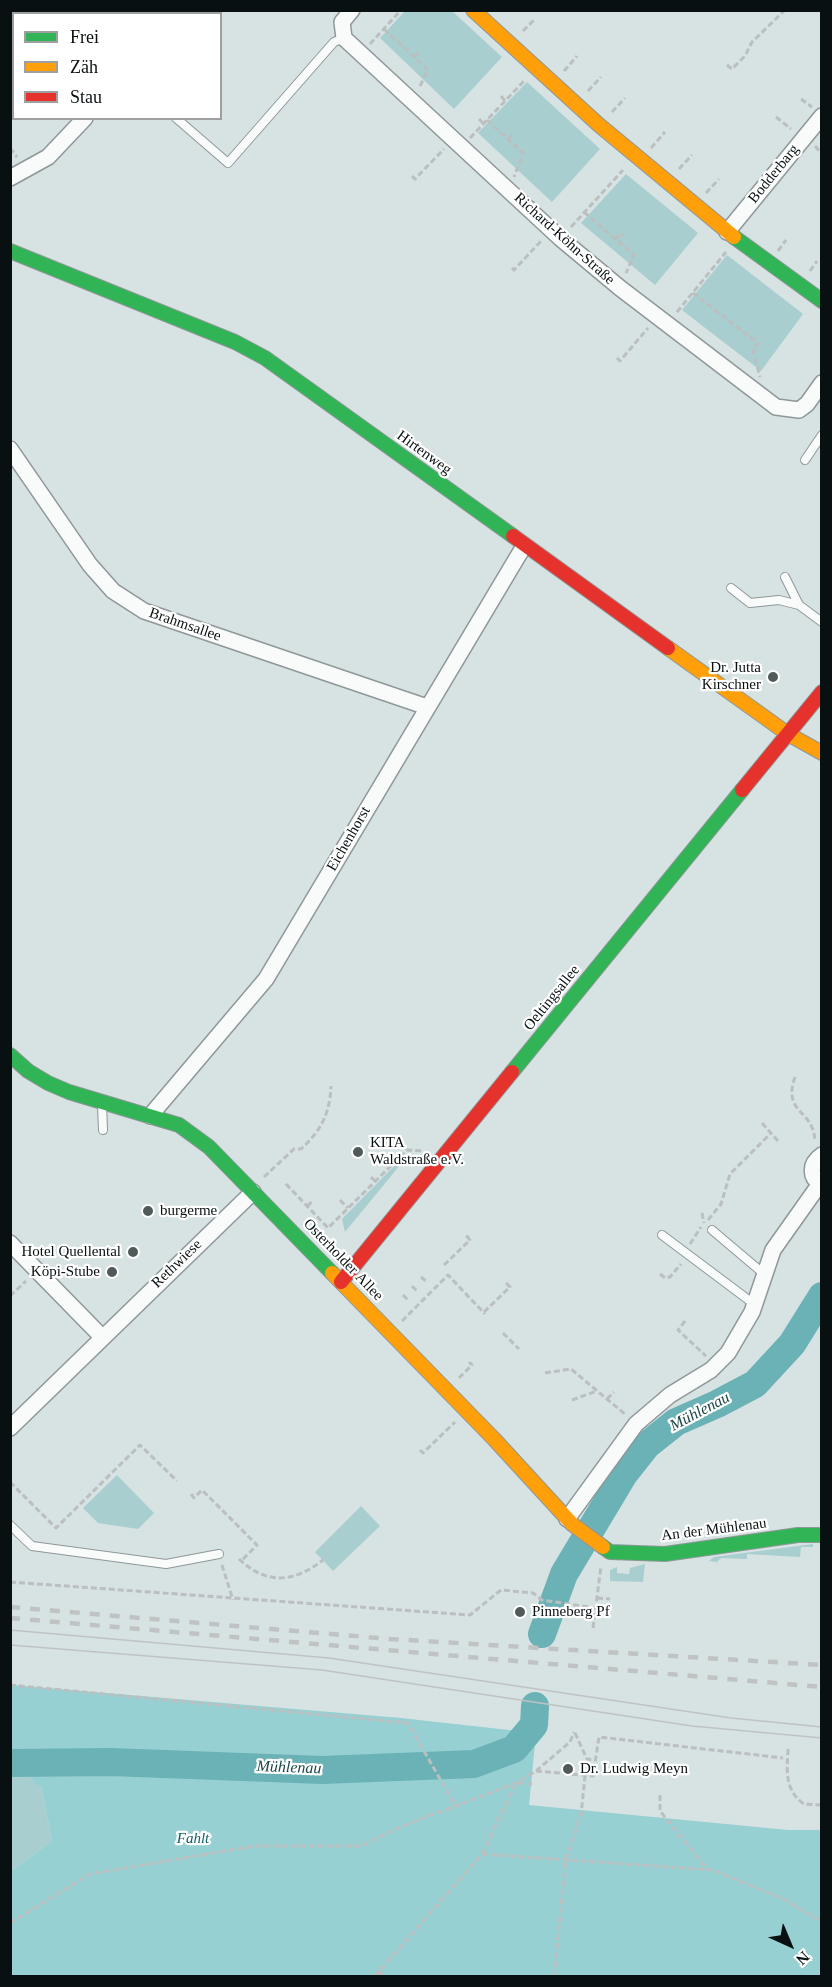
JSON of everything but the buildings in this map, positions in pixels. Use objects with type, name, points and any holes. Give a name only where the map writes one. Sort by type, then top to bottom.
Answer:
[{"type":"street","points":[[344,38],[342,22],[352,10]]},
{"type":"street","points":[[473,10],[635,158],[732,235],[822,301]]},
{"type":"street","name":"Richard-Köhn-Straße","points":[[344,38],[556,234],[662,322],[776,407],[799,410],[807,404],[822,383]]},
{"type":"street","name":"Bodderbarg","points":[[732,235],[803,138],[822,116]]},
{"type":"street","points":[[10,178],[48,157],[83,120]]},
{"type":"street","name":"Hirtenweg","points":[[10,251],[235,342],[265,358],[788,734]]},
{"type":"street","name":"Brahmsallee","points":[[10,449],[90,565],[113,591],[144,611],[427,707]]},
{"type":"street","name":"Eichenhorst","points":[[150,1116],[266,979],[524,546]]},
{"type":"street","name":"Oeltingsallee","points":[[341,1282],[822,692]]},
{"type":"street","points":[[788,734],[822,753]]},
{"type":"street","name":"Osterholder Allee","points":[[10,1055],[40,1077],[69,1092],[102,1104],[181,1126],[209,1147],[570,1521],[610,1552]]},
{"type":"street","points":[[570,1521],[636,1424],[670,1395],[716,1365],[741,1333],[781,1236],[820,1185],[813,1175],[819,1157]]},
{"type":"street","name":"Rethwiese","points":[[10,1428],[251,1191]]},
{"type":"street","points":[[10,1243],[102,1337]]},
{"type":"street","name":"An der Mühlenau","points":[[610,1552],[665,1554],[798,1535],[822,1535]]},
{"type":"lane","points":[[178,120],[228,163],[334,42],[344,38]]},
{"type":"lane","points":[[805,460],[822,435]]},
{"type":"lane","points":[[785,577],[799,605]]},
{"type":"lane","points":[[731,588],[750,603],[779,600],[799,605],[822,622]]},
{"type":"lane","points":[[102,1104],[103,1130]]},
{"type":"lane","points":[[712,1230],[764,1274]]},
{"type":"lane","points":[[663,1235],[754,1304]]},
{"type":"lane","points":[[10,1525],[32,1546],[166,1564],[219,1554]]},
{"type":"path","points":[[362,53],[401,10]]},
{"type":"path","points":[[727,65],[732,69],[745,56],[752,42],[785,10]]},
{"type":"path","points":[[771,16],[774,20]]},
{"type":"path","points":[[378,27],[428,70],[413,101]]},
{"type":"path","points":[[748,39],[752,42]]},
{"type":"path","points":[[414,57],[418,52],[420,54]]},
{"type":"path","points":[[412,176],[415,179],[429,162],[484,124],[535,69]]},
{"type":"path","points":[[501,96],[505,101]]},
{"type":"path","points":[[776,117],[803,138]]},
{"type":"path","points":[[479,119],[484,124]]},
{"type":"path","points":[[487,120],[523,153],[508,190]]},
{"type":"path","points":[[508,139],[513,134],[514,136]]},
{"type":"path","points":[[512,268],[514,270],[528,253],[582,212],[635,158]]},
{"type":"path","points":[[582,212],[634,255],[620,288]]},
{"type":"path","points":[[616,239],[621,233],[624,236]]},
{"type":"path","points":[[617,358],[620,361],[632,343],[662,322],[688,299],[708,275],[732,235]]},
{"type":"path","points":[[703,272],[708,275]]},
{"type":"path","points":[[693,293],[758,343],[752,349],[762,381],[754,391]]},
{"type":"path","points":[[683,296],[688,299]]},
{"type":"path","points":[[795,1077],[791,1090],[792,1102],[810,1122],[819,1157]]},
{"type":"path","points":[[294,1149],[301,1149],[318,1133],[330,1101],[331,1086]]},
{"type":"path","points":[[762,1123],[778,1141]]},
{"type":"path","points":[[705,1224],[722,1204],[730,1174],[770,1134]]},
{"type":"path","points":[[251,1191],[299,1144]]},
{"type":"path","points":[[286,1184],[328,1228],[400,1154],[407,1150],[447,1153]]},
{"type":"path","points":[[371,1176],[375,1181]]},
{"type":"path","points":[[340,1200],[348,1208]]},
{"type":"path","points":[[307,1206],[313,1201]]},
{"type":"path","points":[[444,1265],[470,1240],[465,1234]]},
{"type":"path","points":[[456,1244],[461,1249]]},
{"type":"path","points":[[447,1252],[452,1258]]},
{"type":"path","points":[[10,1296],[38,1270]]},
{"type":"path","points":[[390,1332],[448,1275],[485,1313],[510,1287],[506,1283]]},
{"type":"path","points":[[421,1276],[427,1282]]},
{"type":"path","points":[[412,1286],[417,1291]]},
{"type":"path","points":[[497,1292],[501,1296]]},
{"type":"path","points":[[403,1295],[408,1300]]},
{"type":"path","points":[[488,1301],[492,1304]]},
{"type":"path","points":[[685,1322],[678,1330],[716,1365]]},
{"type":"path","points":[[503,1333],[519,1349]]},
{"type":"path","points":[[545,1373],[572,1369],[636,1424]]},
{"type":"path","points":[[572,1400],[597,1391]]},
{"type":"path","points":[[607,1400],[614,1392]]},
{"type":"path","points":[[420,1450],[423,1453],[466,1411]]},
{"type":"path","points":[[10,1482],[56,1528],[140,1444],[177,1481]]},
{"type":"path","points":[[191,1494],[194,1498],[202,1490],[257,1545],[240,1560],[251,1571],[288,1579],[307,1572],[323,1560]]},
{"type":"path","points":[[593,1628],[600,1568],[610,1552]]},
{"type":"path","points":[[219,1554],[233,1600]]},
{"type":"path","points":[[10,1582],[233,1600],[470,1615],[501,1590],[533,1593],[542,1600],[596,1608]]},
{"type":"path","points":[[597,1598],[610,1599]]},
{"type":"path","points":[[10,1685],[408,1723],[456,1807]]},
{"type":"path","points":[[10,1923],[90,1874],[255,1846],[361,1846],[400,1827],[516,1783],[536,1771],[570,1742],[574,1731],[587,1759],[596,1760]]},
{"type":"path","points":[[536,1771],[593,1776],[599,1737],[783,1758]]},
{"type":"path","points":[[788,1749],[787,1775],[791,1791],[804,1804],[822,1805]]},
{"type":"path","points":[[554,1977],[566,1858],[581,1815],[585,1776]]},
{"type":"path","points":[[516,1783],[532,1784]]},
{"type":"path","points":[[375,1977],[482,1854],[516,1783]]},
{"type":"path","points":[[660,1794],[660,1811],[708,1870]]},
{"type":"path","points":[[482,1854],[566,1858],[708,1870],[783,1899],[822,1922]]},
{"type":"path","points":[[379,1970],[383,1977]]},
{"type":"shaded area","points":[[405,11],[452,11],[502,57],[454,109],[380,38]]},
{"type":"shaded area","points":[[527,82],[600,149],[552,202],[478,133]]},
{"type":"shaded area","points":[[626,174],[698,233],[655,285],[581,223]]},
{"type":"shaded area","points":[[727,255],[803,314],[761,371],[682,310]]},
{"type":"shaded area","points":[[401,1159],[405,1159],[345,1232],[342,1219]]},
{"type":"shaded area","points":[[117,1475],[154,1513],[138,1529],[98,1523],[83,1508]]},
{"type":"shaded area","points":[[361,1506],[380,1526],[333,1571],[315,1552]]},
{"type":"shaded area","points":[[813,1544],[813,1547],[801,1547],[800,1557],[747,1554],[747,1559],[721,1558],[717,1562],[709,1561],[714,1557]]},
{"type":"shaded area","points":[[645,1564],[643,1582],[610,1581],[610,1570],[617,1567],[617,1573],[629,1574],[630,1568]]},
{"type":"shaded area","points":[[31,1776],[41,1786],[52,1841],[11,1871],[11,1778]]},
{"type":"green space","name":"Fahlt","points":[[11,1685],[401,1718],[536,1733],[529,1805],[788,1830],[821,1830],[821,1976],[11,1976],[11,1871],[52,1841],[41,1786],[35,1784],[30,1776],[11,1778]]},
{"type":"waterway","name":"Mühlenau","points":[[542,1634],[564,1574],[624,1474],[647,1445],[676,1422],[755,1384],[792,1344],[822,1296]]},
{"type":"waterway","name":"Mühlenau","points":[[10,1763],[111,1762],[322,1770],[474,1764],[514,1749],[534,1725],[535,1706]]},
{"type":"tram line","points":[[10,1630],[329,1658],[731,1718],[822,1727]]},
{"type":"tram line","points":[[10,1645],[322,1670],[692,1726],[822,1738]]},
{"type":"railway","points":[[10,1607],[390,1639],[822,1665]]},
{"type":"railway","points":[[10,1618],[822,1687]]},
{"type":"traffic: fast","points":[[734,237],[822,301]]},
{"type":"traffic: fast","points":[[10,251],[235,342],[265,358],[513,536]]},
{"type":"traffic: fast","points":[[512,1072],[742,790]]},
{"type":"traffic: fast","points":[[10,1055],[28,1071],[69,1092],[179,1125],[209,1147],[332,1273]]},
{"type":"traffic: fast","points":[[603,1547],[610,1552],[665,1554],[798,1535],[822,1535]]},
{"type":"traffic: slow","points":[[473,10],[599,125],[734,237]]},
{"type":"traffic: slow","points":[[668,648],[788,734],[822,753]]},
{"type":"traffic: slow","points":[[332,1273],[494,1439],[572,1524],[603,1547]]},
{"type":"traffic: jam","points":[[513,536],[668,648]]},
{"type":"traffic: jam","points":[[742,790],[822,692]]},
{"type":"traffic: jam","points":[[341,1282],[512,1072]]},
{"type":"place","name":"Dr. Jutta Kirschner","points":[[773,677]]},
{"type":"place","name":"KITA Waldstraße e.V.","points":[[358,1152]]},
{"type":"place","name":"burgerme","points":[[148,1211]]},
{"type":"place","name":"Hotel Quellental","points":[[133,1252]]},
{"type":"place","name":"Köpi-Stube","points":[[112,1272]]},
{"type":"place","name":"Pinneberg Pf","points":[[520,1612]]},
{"type":"place","name":"Dr. Ludwig Meyn","points":[[568,1769]]}]
